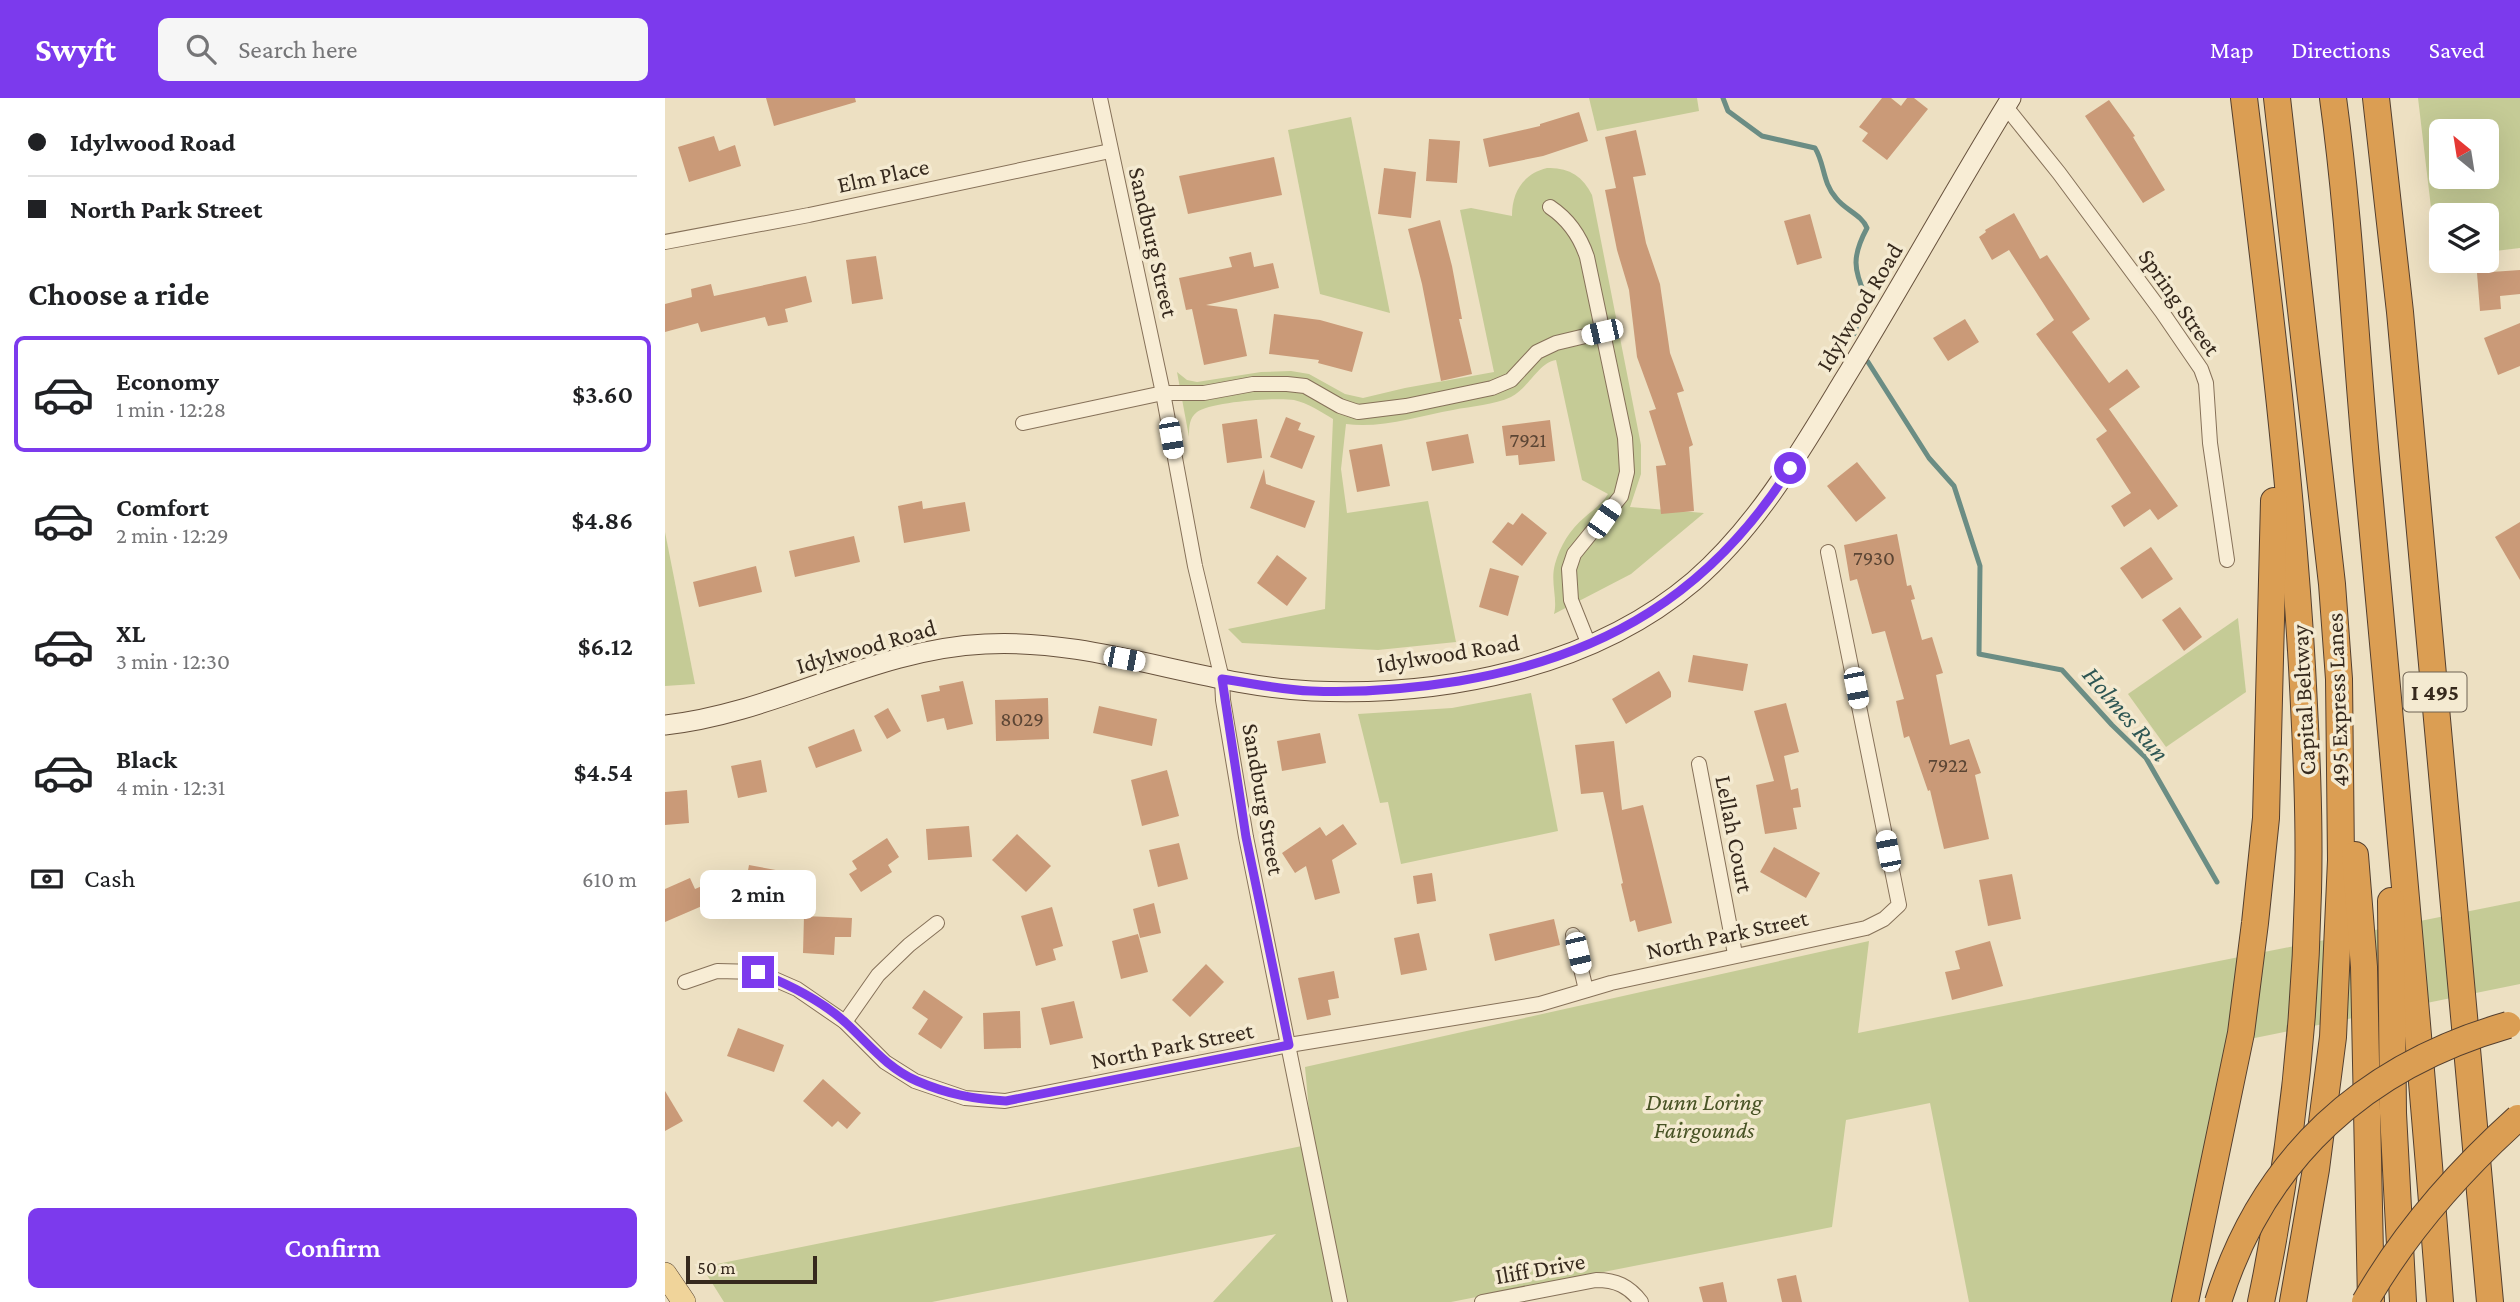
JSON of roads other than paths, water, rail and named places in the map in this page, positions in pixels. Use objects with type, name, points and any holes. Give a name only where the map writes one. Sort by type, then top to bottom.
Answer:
[{"type":"highway","name":"Capital Beltway","points":[[2244,98],[2288,483],[2307,755],[2308,890],[2304,995],[2293,1100],[2271,1255],[2261,1302]]},
{"type":"highway","name":"495 Express Lanes","points":[[2277,98],[2332,584],[2339,679],[2341,860],[2333,1037],[2316,1169],[2294,1302]]},
{"type":"highway","name":"495 Express Lanes","points":[[2333,98],[2419,1031],[2440,1302]]},
{"type":"highway","name":"I 495","points":[[2375,98],[2404,352],[2490,1302]]},
{"type":"highway","points":[[2185,1302],[2241,1032],[2266,818],[2273,589],[2274,349]]},
{"type":"highway","points":[[2339,679],[2364,967],[2371,1302]]},
{"type":"highway","points":[[2390,720],[2393,1113],[2403,1302]]},
{"type":"highway","points":[[2218,1302],[2237,1251],[2266,1198],[2295,1157],[2321,1129],[2349,1103],[2408,1064],[2473,1035],[2514,1023]]},
{"type":"highway","points":[[2365,1302],[2402,1245],[2434,1203],[2472,1160],[2519,1117]]},
{"type":"main road","name":"Idylwood Road","points":[[665,725],[715,717],[906,654],[947,647],[1014,644],[1075,649],[1222,679],[1307,691],[1399,689],[1494,675],[1545,662],[1589,645],[1625,628],[1671,598],[1725,552],[1754,519],[1814,429],[1904,282],[2009,102]]},
{"type":"main road","points":[[665,1274],[684,1302]]},
{"type":"street","name":"Sandburg Street","points":[[1100,98],[1163,393],[1195,566],[1222,679],[1246,837],[1340,1302]]},
{"type":"street","name":"Spring Street","points":[[2009,102],[2201,369],[2206,383],[2210,443],[2227,560]]},
{"type":"street","name":"Elm Place","points":[[665,242],[809,215],[1110,151]]},
{"type":"street","points":[[1550,207],[1568,222],[1583,246],[1625,439],[1627,472],[1621,496],[1574,554],[1569,569],[1571,600],[1589,645]]},
{"type":"street","points":[[1023,423],[1163,393],[1188,394],[1253,384],[1305,386],[1340,406],[1358,412],[1406,406],[1492,388],[1511,380],[1537,352],[1556,343],[1602,332]]},
{"type":"street","name":"North Park Street","points":[[685,982],[717,971],[758,972],[797,989],[845,1022],[885,1062],[915,1081],[965,1098],[1006,1101],[1289,1045],[1540,1004],[1586,990],[1735,954],[1866,928],[1884,919],[1899,905],[1828,552]]},
{"type":"street","name":"Lellah Court","points":[[1699,764],[1735,954]]},
{"type":"street","points":[[845,1022],[878,975],[937,923]]},
{"type":"street","points":[[1573,935],[1586,990]]},
{"type":"street","name":"Iliff Drive","points":[[1482,1302],[1596,1280],[1609,1280],[1633,1291],[1641,1302]]},
{"type":"waterway","name":"Holmes Run","points":[[1723,98],[1728,111],[1762,136],[1815,148],[1831,192],[1865,223],[1867,228],[1856,262],[1866,297],[1854,334]]},
{"type":"waterway","name":"Holmes Run","points":[[1868,362],[1929,458],[1954,486],[1980,566],[1979,654],[2062,670],[2146,758],[2217,882]]},
{"type":"park label","name":"Dunn Loring Fairgounds","points":[[1704,1115]]}]
